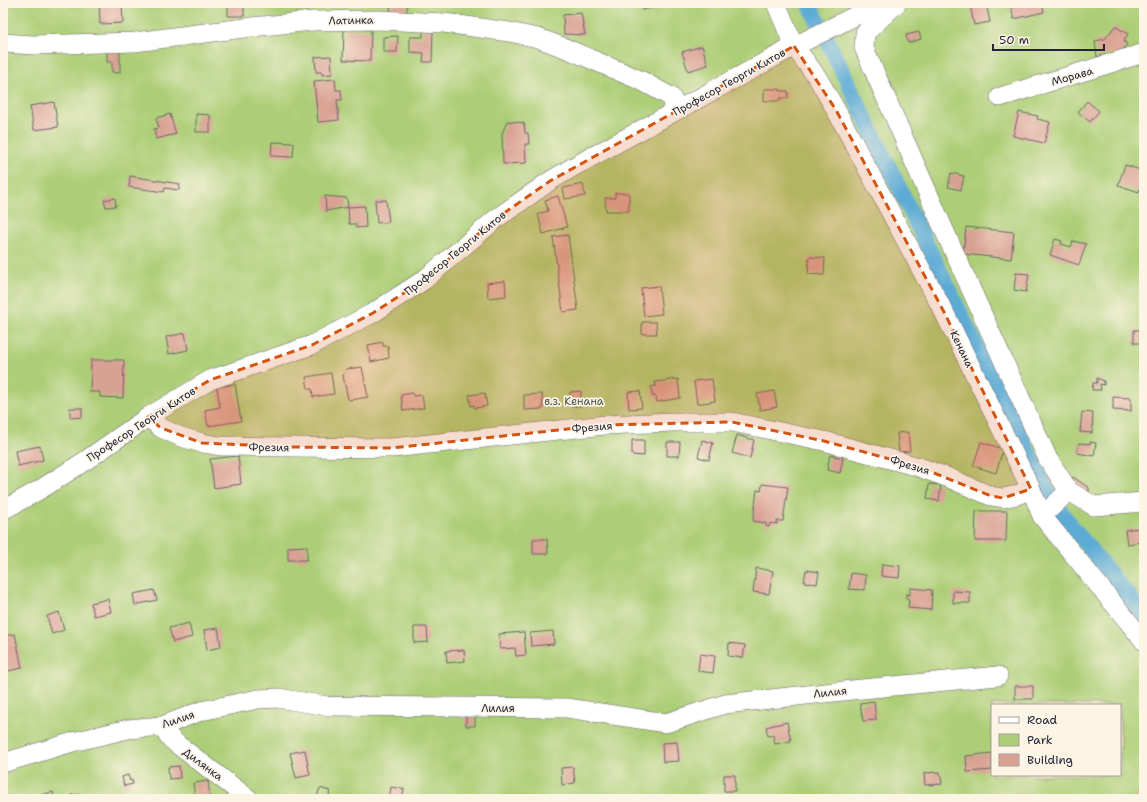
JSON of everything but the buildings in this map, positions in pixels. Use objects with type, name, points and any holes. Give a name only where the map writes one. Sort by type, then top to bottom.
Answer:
[{"type":"street","name":"Кенана","points":[[776,3],[794,46],[817,77],[844,124],[944,312],[1031,489],[1042,516],[1144,640]]},
{"type":"street","name":"Професор Георги Китов","points":[[3,510],[41,489],[85,461],[148,417],[210,380],[312,345],[373,313],[424,280],[497,218],[573,167],[794,46],[884,3]]},
{"type":"street","points":[[897,3],[865,33],[864,48],[945,232],[1048,459],[1069,491],[1094,506],[1144,502]]},
{"type":"street","name":"Латинка","points":[[3,43],[33,45],[134,42],[313,21],[378,20],[444,23],[538,38],[565,48],[612,67],[665,93],[671,97],[677,110]]},
{"type":"street","name":"Морава","points":[[1000,97],[1144,54]]},
{"type":"street","name":"Фрезия","points":[[148,417],[161,428],[202,443],[220,446],[392,448],[605,425],[672,422],[732,422],[824,441],[919,467],[991,496],[1004,498],[1017,495],[1031,489]]},
{"type":"street","points":[[1042,516],[1069,491]]},
{"type":"street","name":"Лилия","points":[[3,763],[73,742],[128,729],[162,726],[201,711],[244,702],[278,698],[327,706],[567,708],[666,722],[725,704],[998,676]]},
{"type":"street","name":"Дилянка","points":[[162,726],[171,739],[178,745],[249,799]]},
{"type":"highlighted area","points":[[794,46],[836,110],[944,312],[1031,489],[1003,498],[991,496],[919,467],[824,441],[732,422],[605,425],[392,448],[291,447],[202,443],[161,428],[148,417],[210,380],[312,345],[373,313],[424,280],[497,218],[550,181]]},
{"type":"green space","name":"в.з. Кенана","points":[[3,3],[1144,3],[1144,799],[3,799]]},
{"type":"waterway","points":[[809,3],[1047,491],[1072,527],[1144,615]]}]
